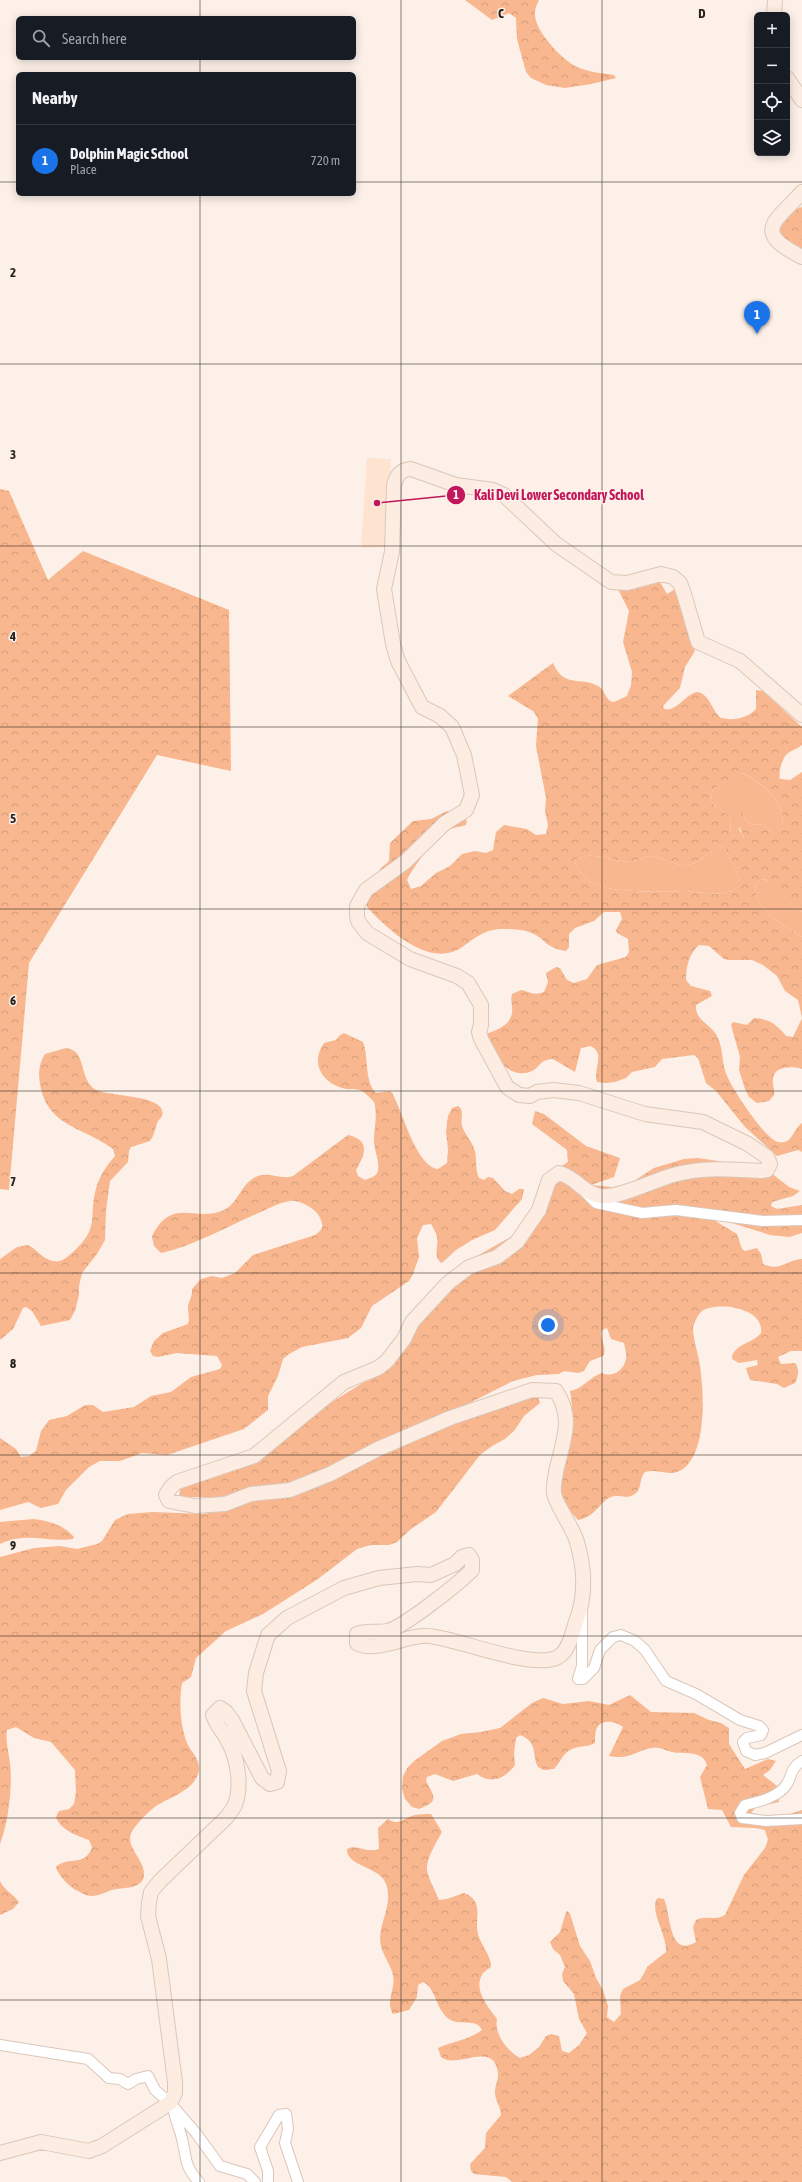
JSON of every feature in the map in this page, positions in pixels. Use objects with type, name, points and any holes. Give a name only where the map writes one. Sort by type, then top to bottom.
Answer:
[{"type":"main road","points":[[774,12],[775,0]]},
{"type":"main road","points":[[790,82],[802,100]]},
{"type":"main road","points":[[802,192],[775,219],[772,226],[772,231],[778,242],[802,257]]},
{"type":"main road","points":[[0,2153],[41,2142],[89,2151],[102,2146],[170,2102],[175,2093],[175,2082],[159,1960],[148,1916],[151,1892],[226,1818],[235,1805],[238,1786],[237,1766],[234,1752],[228,1740],[215,1723],[213,1714],[217,1710],[220,1708],[226,1712],[232,1720],[262,1778],[270,1784],[277,1782],[279,1771],[254,1691],[256,1673],[268,1635],[287,1618],[344,1588],[379,1578],[417,1574],[430,1575],[455,1564],[462,1557],[468,1555],[472,1560],[472,1570],[461,1581],[407,1621],[388,1631],[364,1631],[357,1634],[357,1644],[362,1646],[378,1646],[423,1636],[441,1638],[501,1655],[546,1660],[558,1658],[569,1642],[580,1605],[585,1582],[578,1542],[572,1526],[554,1495],[558,1459],[566,1426],[563,1402],[556,1391],[532,1390],[450,1418],[378,1449],[330,1474],[290,1490],[251,1494],[225,1504],[194,1506],[169,1501],[166,1495],[171,1487],[177,1482],[254,1456],[344,1382],[378,1368],[387,1361],[404,1339],[412,1322],[448,1283],[469,1266],[497,1257],[517,1242],[539,1210],[549,1180],[559,1174],[566,1175],[575,1180],[580,1188],[600,1196],[613,1196],[645,1184],[696,1170],[718,1168],[767,1170],[770,1160],[748,1144],[703,1122],[645,1114],[578,1093],[553,1090],[537,1092],[530,1096],[520,1095],[507,1087],[481,1039],[479,1032],[481,1025],[481,1005],[468,983],[456,976],[410,959],[367,932],[358,921],[357,906],[366,890],[405,862],[445,823],[466,810],[472,795],[464,755],[455,732],[440,716],[422,707],[398,661],[393,644],[384,590],[392,552],[394,485],[396,477],[405,469],[411,469],[456,484],[493,490],[504,495],[520,513],[566,552],[611,582],[627,583],[661,574],[673,577],[680,584],[684,594],[698,642],[740,661],[802,715]]},
{"type":"street","points":[[580,1188],[596,1203],[642,1213],[676,1210],[763,1221],[802,1220]]},
{"type":"street","points":[[580,1605],[583,1617],[582,1666],[578,1679],[583,1679],[594,1668],[600,1650],[606,1643],[613,1637],[621,1635],[635,1641],[645,1650],[666,1682],[696,1694],[740,1720],[759,1726],[763,1730],[761,1735],[747,1738],[743,1742],[746,1750],[755,1755],[765,1753],[802,1735]]},
{"type":"street","points":[[802,1761],[792,1769],[786,1785],[765,1800],[745,1806],[740,1813],[742,1818],[766,1821],[802,1819]]},
{"type":"street","points":[[0,2045],[88,2059],[109,2078],[120,2079],[128,2084],[136,2078],[148,2076],[155,2090],[170,2102],[196,2133],[220,2166],[247,2174],[255,2182]]},
{"type":"street","points":[[170,2102],[182,2142],[186,2165],[190,2173],[199,2182]]},
{"type":"street","points":[[268,2182],[268,2172],[260,2147],[280,2115],[286,2114],[288,2129],[285,2143],[298,2182]]},
{"type":"shaded area","points":[[367,458],[391,459],[387,547],[361,548]]},
{"type":"green space","points":[[465,0],[539,0],[535,9],[536,19],[543,35],[550,44],[564,58],[577,67],[614,75],[616,78],[565,88],[546,85],[531,78],[526,72],[517,39],[516,18],[509,13],[492,20]]},
{"type":"green space","points":[[802,207],[802,253],[779,237],[779,222],[789,211]]},
{"type":"green space","points":[[0,489],[9,491],[48,580],[83,551],[229,610],[231,771],[157,755],[29,963],[9,1190],[0,1189]]},
{"type":"green space","points":[[660,582],[667,594],[682,585],[685,624],[695,651],[685,667],[680,688],[663,706],[664,709],[677,706],[688,696],[697,692],[701,693],[708,699],[721,718],[730,719],[745,717],[756,709],[756,690],[763,691],[802,727],[802,745],[785,756],[781,766],[780,779],[790,780],[802,772],[802,912],[767,880],[762,879],[756,882],[756,892],[763,908],[770,915],[802,937],[802,1018],[798,1000],[785,991],[777,976],[763,965],[752,960],[724,959],[709,946],[699,945],[693,952],[689,961],[686,980],[691,986],[710,991],[712,996],[696,1005],[696,1010],[701,1019],[717,1036],[721,1046],[724,1068],[731,1084],[743,1103],[766,1133],[778,1142],[787,1141],[790,1139],[802,1123],[802,1152],[798,1150],[777,1156],[745,1127],[716,1091],[706,1083],[698,1058],[694,1055],[662,1059],[655,1067],[632,1072],[626,1078],[615,1082],[606,1083],[597,1082],[596,1072],[598,1053],[590,1046],[581,1048],[575,1072],[553,1059],[542,1062],[532,1071],[523,1073],[508,1069],[502,1064],[492,1050],[486,1034],[502,1027],[511,1017],[512,994],[521,990],[535,994],[544,992],[548,982],[546,973],[556,967],[560,968],[567,980],[574,983],[587,979],[597,965],[626,957],[629,952],[628,939],[617,933],[616,930],[622,919],[620,912],[604,912],[594,921],[575,928],[569,934],[569,947],[566,951],[559,950],[549,945],[529,932],[496,929],[475,938],[461,948],[449,953],[436,953],[423,950],[410,944],[386,926],[367,907],[366,902],[377,886],[380,869],[389,861],[390,843],[413,821],[431,819],[447,811],[462,815],[467,821],[466,825],[444,832],[429,847],[407,880],[411,889],[421,886],[436,873],[450,866],[462,854],[475,851],[486,853],[493,850],[496,832],[504,825],[527,829],[536,835],[546,834],[548,825],[545,811],[546,798],[536,746],[538,718],[533,711],[508,696],[553,663],[557,671],[562,676],[568,679],[592,683],[600,687],[610,701],[614,702],[627,696],[631,685],[632,672],[623,642],[629,611],[618,589],[632,590]],"holes":[[[742,773],[749,776],[770,792],[779,807],[782,817],[783,822],[780,829],[771,832],[763,824],[750,824],[743,814],[740,813],[736,819],[744,838],[742,839],[731,835],[730,816],[714,805],[711,800],[713,789]],[[720,846],[725,848],[739,881],[739,886],[734,890],[720,893],[637,891],[602,887],[585,878],[577,868],[575,861],[587,856],[594,856],[629,862],[652,856],[674,864],[688,865],[697,862]]]},
{"type":"green space","points":[[741,773],[749,776],[770,792],[781,812],[783,822],[780,830],[771,832],[763,824],[750,824],[743,814],[739,829],[744,838],[742,840],[731,835],[730,816],[714,805],[711,800],[713,789]]},
{"type":"green space","points":[[720,846],[725,848],[738,876],[739,886],[734,890],[720,893],[637,891],[602,887],[585,878],[577,868],[575,861],[587,856],[594,856],[629,862],[652,856],[674,864],[688,865],[697,862]]},
{"type":"green space","points":[[762,879],[769,881],[802,912],[802,937],[777,921],[763,908],[756,892],[756,882]]},
{"type":"green space","points":[[754,1018],[760,1019],[769,1021],[779,1028],[786,1036],[793,1037],[802,1018],[802,1069],[789,1067],[780,1069],[774,1075],[773,1079],[774,1095],[769,1101],[757,1103],[749,1097],[745,1089],[739,1070],[740,1057],[731,1025],[733,1022],[747,1025]]},
{"type":"green space","points":[[344,1033],[363,1042],[368,1076],[372,1088],[376,1093],[390,1091],[392,1093],[416,1148],[423,1159],[430,1166],[438,1169],[447,1163],[448,1150],[446,1131],[448,1116],[452,1108],[458,1106],[462,1112],[462,1126],[475,1151],[479,1178],[484,1180],[488,1177],[493,1178],[505,1191],[512,1194],[519,1189],[524,1189],[522,1199],[495,1230],[472,1240],[456,1250],[441,1263],[437,1258],[437,1238],[434,1230],[431,1224],[423,1225],[417,1238],[419,1257],[409,1281],[372,1306],[361,1328],[348,1338],[302,1347],[283,1359],[278,1376],[268,1396],[268,1410],[244,1429],[167,1455],[142,1453],[120,1461],[100,1461],[89,1467],[66,1490],[58,1504],[41,1508],[28,1502],[0,1510],[0,1438],[16,1449],[21,1457],[29,1456],[36,1451],[41,1431],[49,1420],[67,1416],[85,1405],[93,1405],[103,1412],[134,1407],[151,1396],[171,1392],[191,1377],[220,1369],[222,1365],[217,1356],[177,1353],[158,1357],[153,1356],[150,1351],[154,1341],[163,1333],[188,1324],[188,1306],[192,1289],[201,1279],[212,1276],[222,1278],[235,1273],[253,1255],[315,1235],[322,1226],[319,1215],[316,1212],[303,1203],[290,1201],[281,1203],[185,1246],[161,1253],[154,1246],[152,1236],[160,1224],[168,1217],[176,1214],[203,1214],[224,1210],[233,1203],[252,1179],[262,1175],[284,1177],[293,1176],[348,1135],[360,1140],[363,1144],[364,1149],[362,1159],[356,1170],[358,1176],[365,1180],[376,1175],[378,1171],[378,1163],[374,1140],[376,1117],[374,1102],[360,1090],[342,1088],[328,1081],[323,1076],[318,1064],[320,1050],[324,1043],[336,1040]]},
{"type":"green space","points":[[66,1048],[73,1050],[80,1058],[85,1076],[93,1088],[99,1091],[134,1097],[156,1103],[161,1109],[162,1116],[158,1121],[150,1141],[131,1147],[128,1162],[110,1181],[106,1211],[105,1240],[97,1254],[82,1273],[75,1311],[70,1320],[41,1326],[32,1311],[26,1307],[23,1308],[13,1329],[0,1340],[0,1259],[17,1247],[28,1245],[45,1258],[53,1261],[61,1261],[72,1253],[87,1236],[92,1221],[94,1196],[97,1185],[104,1170],[115,1156],[113,1149],[59,1118],[50,1109],[44,1098],[39,1076],[41,1061],[45,1054]]},
{"type":"green space","points":[[535,1111],[544,1114],[586,1146],[620,1158],[614,1177],[591,1185],[623,1188],[654,1168],[684,1159],[698,1158],[744,1165],[770,1172],[789,1187],[800,1191],[793,1196],[772,1202],[771,1206],[777,1209],[802,1205],[802,1233],[789,1237],[770,1235],[716,1218],[717,1222],[737,1234],[742,1249],[745,1251],[757,1248],[761,1254],[763,1264],[774,1267],[802,1259],[802,1351],[791,1351],[778,1357],[781,1364],[795,1363],[797,1365],[798,1373],[795,1383],[784,1388],[777,1384],[750,1380],[746,1368],[758,1365],[757,1360],[739,1363],[732,1359],[732,1356],[737,1348],[757,1337],[761,1333],[760,1324],[755,1317],[738,1308],[718,1307],[709,1308],[702,1311],[697,1317],[693,1327],[694,1340],[701,1372],[703,1402],[702,1418],[697,1448],[691,1460],[678,1472],[645,1472],[643,1474],[639,1489],[635,1494],[629,1497],[611,1497],[604,1501],[589,1516],[578,1520],[564,1502],[560,1487],[571,1419],[572,1409],[570,1391],[579,1388],[597,1375],[602,1373],[609,1375],[613,1374],[623,1367],[626,1357],[624,1343],[611,1339],[607,1328],[602,1330],[601,1334],[605,1350],[603,1356],[590,1361],[584,1371],[578,1373],[564,1371],[559,1374],[537,1375],[513,1381],[440,1418],[310,1478],[277,1488],[217,1497],[179,1497],[180,1490],[187,1485],[244,1464],[272,1451],[327,1405],[395,1363],[447,1275],[454,1269],[514,1235],[560,1167],[568,1162],[567,1150],[532,1124]]},
{"type":"green space","points":[[515,1391],[538,1396],[540,1403],[524,1416],[514,1431],[505,1439],[480,1455],[436,1512],[411,1529],[397,1542],[389,1545],[371,1545],[357,1549],[318,1579],[263,1614],[226,1631],[196,1658],[191,1677],[182,1683],[180,1706],[187,1743],[197,1759],[199,1770],[197,1777],[188,1788],[153,1808],[131,1833],[131,1845],[143,1868],[143,1879],[140,1883],[132,1887],[112,1890],[92,1896],[86,1895],[75,1889],[62,1877],[56,1867],[66,1862],[85,1857],[92,1847],[89,1840],[61,1826],[56,1817],[59,1811],[69,1809],[74,1804],[76,1792],[75,1770],[51,1742],[34,1738],[16,1727],[7,1730],[11,1783],[7,1816],[0,1844],[0,1557],[34,1548],[60,1546],[77,1549],[97,1544],[102,1541],[115,1520],[128,1514],[153,1512],[204,1514],[260,1500]]},
{"type":"green space","points":[[34,1519],[56,1524],[66,1529],[74,1537],[73,1539],[63,1540],[19,1538],[0,1544],[0,1522]]},
{"type":"green space","points":[[630,1695],[651,1712],[694,1713],[709,1720],[721,1723],[729,1728],[729,1744],[745,1769],[768,1759],[776,1761],[770,1770],[763,1775],[777,1786],[779,1802],[756,1807],[751,1813],[756,1814],[758,1817],[787,1815],[802,1810],[802,2182],[512,2182],[506,2177],[474,2174],[471,2171],[470,2164],[485,2148],[486,2133],[501,2115],[495,2094],[498,2073],[495,2063],[490,2058],[482,2056],[448,2060],[441,2057],[438,2048],[472,2036],[482,2030],[476,2024],[458,2022],[449,2019],[441,2010],[431,1989],[423,1982],[418,1985],[417,1997],[409,2010],[393,2014],[391,2009],[390,2000],[394,1980],[390,1966],[383,1953],[380,1943],[388,1891],[383,1878],[377,1873],[352,1860],[348,1855],[347,1849],[354,1847],[370,1850],[379,1849],[378,1828],[388,1819],[397,1822],[414,1815],[431,1814],[442,1832],[428,1861],[427,1870],[429,1877],[439,1900],[464,1893],[470,1896],[477,1906],[478,1934],[489,1956],[491,1964],[491,1967],[483,1973],[479,1987],[486,2004],[497,2019],[498,2030],[502,2042],[510,2051],[520,2058],[529,2055],[539,2047],[546,2036],[551,2034],[559,2036],[562,2051],[569,2053],[579,2045],[587,2033],[579,2019],[574,1994],[563,1981],[562,1974],[565,1967],[560,1955],[553,1949],[550,1942],[560,1932],[566,1912],[568,1911],[570,1914],[580,1946],[590,1961],[596,1978],[603,1990],[608,2006],[607,2017],[614,2022],[621,2014],[620,1996],[623,1989],[640,1980],[648,1966],[666,1952],[666,1945],[657,1918],[655,1906],[658,1898],[664,1899],[675,1940],[680,1944],[687,1946],[696,1942],[693,1927],[696,1920],[703,1918],[718,1918],[725,1915],[744,1875],[765,1848],[768,1840],[765,1830],[731,1827],[722,1810],[708,1809],[700,1777],[707,1765],[705,1760],[697,1755],[672,1752],[662,1748],[651,1748],[622,1757],[609,1756],[623,1727],[616,1723],[604,1722],[598,1726],[595,1735],[595,1743],[589,1746],[573,1748],[568,1751],[554,1769],[544,1770],[538,1767],[534,1749],[530,1741],[520,1735],[516,1738],[514,1753],[515,1765],[503,1776],[488,1779],[477,1774],[453,1781],[435,1774],[427,1777],[426,1781],[433,1795],[430,1804],[419,1809],[412,1807],[405,1799],[402,1789],[403,1776],[408,1767],[442,1741],[461,1734],[500,1728],[532,1703],[543,1698],[563,1704],[589,1701],[609,1705]]},
{"type":"green space","points":[[0,1881],[19,1902],[13,1909],[0,1915]]},
{"type":"place","name":"Dolphin Magic School","points":[[757,334]]},
{"type":"place","name":"Kali Devi Lower Secondary School","points":[[377,503]]}]
